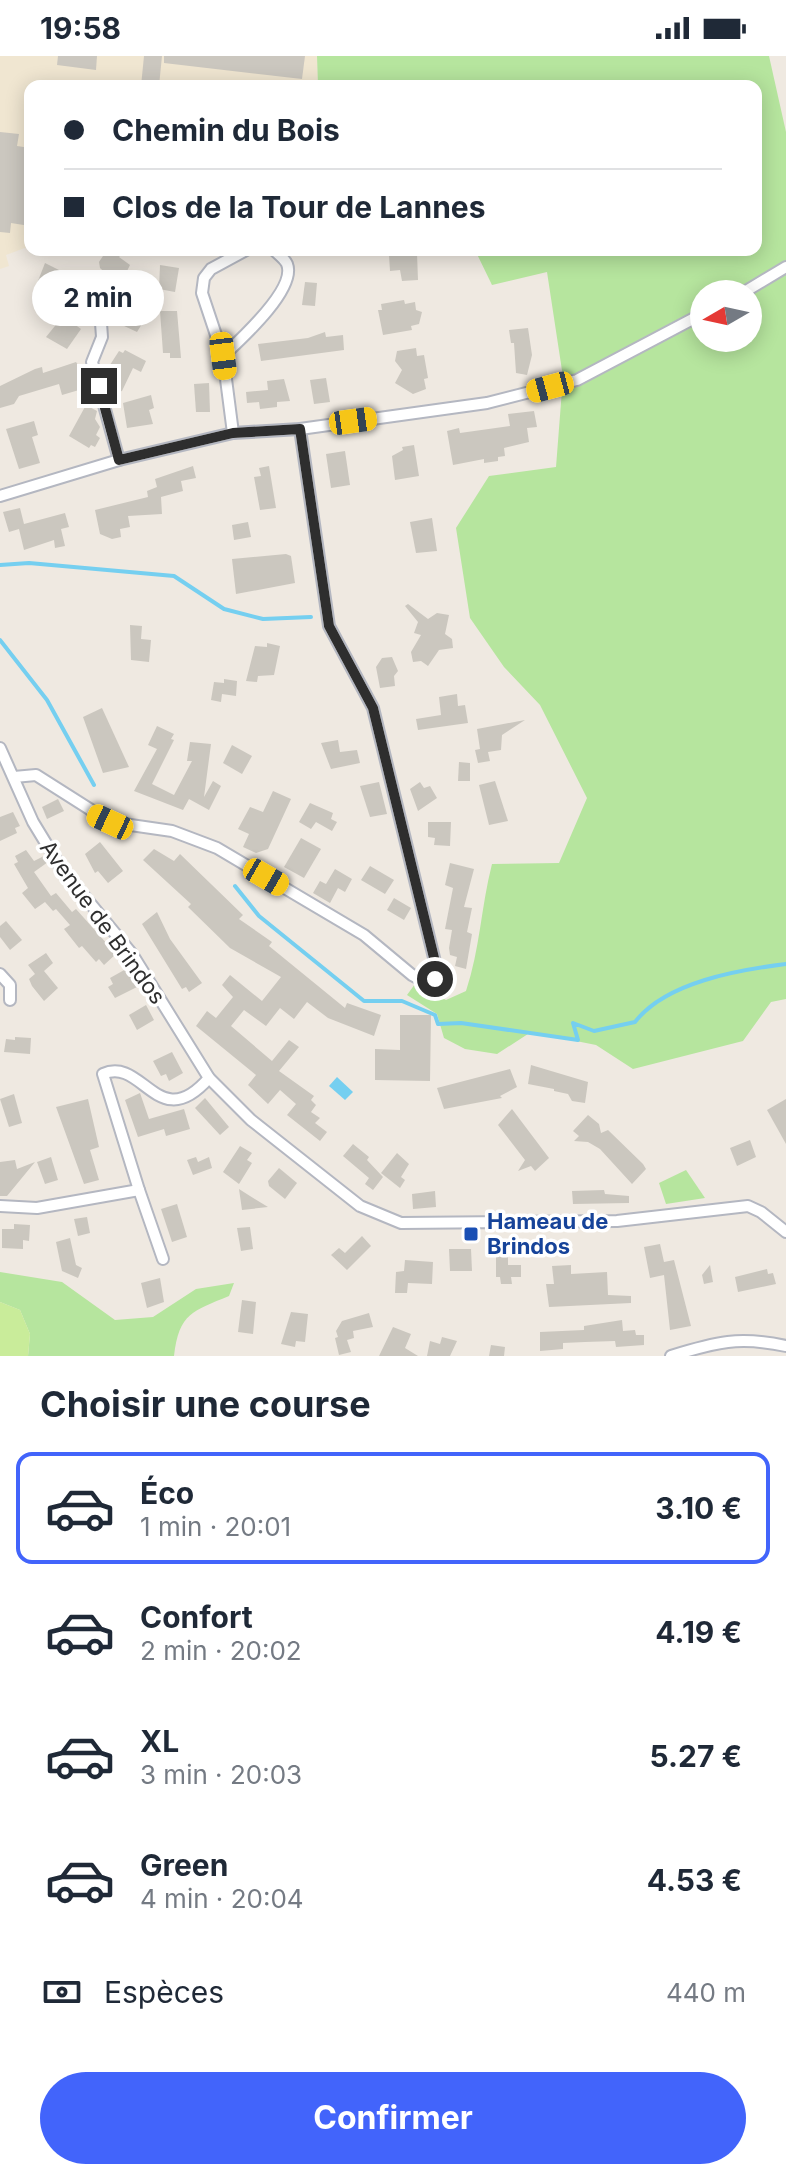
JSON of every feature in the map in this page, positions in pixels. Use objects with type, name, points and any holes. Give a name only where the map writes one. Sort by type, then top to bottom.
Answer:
[{"type":"street","points":[[233,433],[223,356],[202,293],[204,278],[211,269],[235,256]]},
{"type":"street","points":[[223,356],[280,294],[288,280],[288,265],[280,256]]},
{"type":"street","points":[[762,281],[786,267]]},
{"type":"street","points":[[80,297],[96,310],[101,323],[102,337],[92,362],[119,460]]},
{"type":"street","points":[[0,496],[119,460],[233,433],[300,429],[487,403],[577,380],[690,320]]},
{"type":"street","points":[[14,777],[36,775],[110,822],[172,831],[217,848],[364,935],[412,975],[429,984],[435,979],[436,966],[373,708],[329,626],[300,429]]},
{"type":"street","name":"Avenue de Brindos","points":[[0,748],[33,822],[61,868],[132,954],[209,1078],[251,1120],[360,1206],[401,1223],[629,1221],[732,1206],[761,1212],[786,1232]]},
{"type":"street","points":[[0,974],[10,985],[10,1000]]},
{"type":"street","points":[[163,1259],[104,1086],[103,1074],[121,1071],[165,1099],[180,1100],[195,1094],[209,1078]]},
{"type":"street","points":[[0,1206],[37,1208],[139,1190]]},
{"type":"street","points":[[671,1356],[724,1339],[753,1339],[786,1346]]},
{"type":"shaded area","points":[[0,56],[317,56],[318,80],[24,80],[24,248],[6,255],[9,266],[0,269]]},
{"type":"green space","points":[[317,56],[769,56],[786,132],[786,999],[771,1002],[743,1041],[633,1069],[596,1045],[531,1032],[497,1054],[465,1049],[444,1038],[437,1014],[407,995],[415,984],[446,1000],[466,991],[492,864],[559,863],[587,798],[540,705],[504,667],[470,618],[456,528],[489,476],[556,467],[563,377],[547,272],[492,285],[478,256],[762,256],[762,80],[318,80]]},
{"type":"green space","points":[[686,1170],[705,1198],[666,1204],[659,1183]]},
{"type":"green space","points":[[0,1272],[62,1282],[115,1320],[153,1317],[196,1289],[234,1283],[229,1296],[197,1310],[184,1322],[174,1356],[28,1356],[30,1334],[20,1310],[0,1302]]},
{"type":"green space","points":[[0,1302],[20,1310],[30,1334],[28,1356],[0,1356]]},
{"type":"water","points":[[337,1077],[353,1092],[345,1100],[329,1086]]},
{"type":"building","points":[[58,56],[97,56],[96,70],[57,65]]},
{"type":"building","points":[[144,56],[162,56],[160,80],[142,80]]},
{"type":"building","points":[[164,56],[305,56],[302,79],[164,63]]},
{"type":"building","points":[[0,132],[19,134],[17,146],[24,147],[24,225],[11,223],[10,233],[0,232]]},
{"type":"building","points":[[103,256],[120,256],[130,265],[127,271],[131,274],[125,284],[115,282],[100,268],[99,262]]},
{"type":"building","points":[[389,256],[417,256],[418,280],[402,281],[400,270],[390,271]]},
{"type":"building","points":[[45,263],[67,274],[65,278],[68,281],[64,290],[60,288],[55,297],[52,294],[49,299],[34,291]]},
{"type":"building","points":[[160,265],[179,268],[175,292],[159,289]]},
{"type":"building","points":[[305,282],[317,283],[315,306],[302,305]]},
{"type":"building","points":[[121,293],[141,302],[136,316],[145,319],[137,332],[122,325],[124,321],[119,319],[123,309],[115,305]]},
{"type":"building","points":[[404,300],[405,304],[415,302],[416,310],[422,312],[419,324],[411,326],[412,330],[383,335],[378,310],[382,310],[381,304]]},
{"type":"building","points":[[160,311],[177,311],[181,358],[170,358],[170,353],[163,353]]},
{"type":"building","points":[[63,316],[81,329],[67,349],[46,337]]},
{"type":"building","points":[[528,328],[532,355],[527,375],[516,373],[514,343],[511,343],[509,330]]},
{"type":"building","points":[[325,332],[326,337],[343,335],[344,350],[261,361],[258,344],[308,338]]},
{"type":"building","points":[[416,348],[417,356],[424,355],[428,378],[424,379],[426,389],[413,394],[395,383],[402,370],[395,361],[397,351]]},
{"type":"building","points":[[125,350],[146,361],[141,372],[133,368],[122,391],[111,394],[107,381],[113,370],[108,368],[119,351],[123,353]]},
{"type":"building","points":[[76,362],[84,373],[80,374],[83,385],[79,386],[79,390],[62,395],[59,384],[19,396],[14,404],[0,408],[0,386],[35,369],[42,367],[43,373]]},
{"type":"building","points":[[326,378],[330,402],[314,404],[310,380]]},
{"type":"building","points":[[284,379],[290,401],[277,402],[277,407],[260,409],[259,402],[247,403],[246,392],[268,390],[267,381]]},
{"type":"building","points":[[209,383],[210,412],[196,412],[194,384]]},
{"type":"building","points":[[151,395],[154,408],[149,410],[153,424],[127,428],[123,403]]},
{"type":"building","points":[[86,405],[97,411],[95,419],[100,427],[96,435],[100,438],[95,447],[91,445],[89,448],[69,436]]},
{"type":"building","points":[[534,411],[537,427],[527,428],[529,442],[504,448],[505,456],[498,457],[498,461],[484,463],[484,459],[453,465],[447,431],[459,428],[460,433],[510,426],[508,414]]},
{"type":"building","points":[[34,421],[38,435],[32,437],[40,463],[19,469],[6,429]]},
{"type":"building","points":[[414,445],[419,476],[395,480],[392,456],[403,450],[402,447]]},
{"type":"building","points":[[345,451],[350,485],[331,488],[326,454]]},
{"type":"building","points":[[193,466],[196,478],[181,481],[183,491],[161,497],[162,514],[128,516],[130,527],[120,529],[121,537],[112,539],[100,534],[95,510],[148,497],[147,491],[157,487],[155,479]]},
{"type":"building","points":[[269,466],[276,508],[260,510],[254,477],[261,476],[259,468]]},
{"type":"building","points":[[20,508],[24,524],[65,513],[69,527],[61,529],[65,546],[55,548],[54,540],[24,550],[19,529],[9,532],[3,512]]},
{"type":"building","points":[[432,518],[437,551],[416,553],[410,522]]},
{"type":"building","points":[[248,522],[251,537],[234,540],[232,525]]},
{"type":"building","points":[[291,556],[295,583],[236,594],[232,559]]},
{"type":"building","points":[[408,604],[428,619],[437,613],[449,615],[445,634],[452,639],[453,648],[439,650],[428,666],[421,661],[413,662],[411,652],[421,635],[414,633],[418,622],[405,606]]},
{"type":"building","points":[[130,625],[142,626],[141,639],[151,640],[149,662],[131,660]]},
{"type":"building","points":[[267,643],[280,646],[274,675],[258,676],[257,682],[246,681],[255,646],[267,647]]},
{"type":"building","points":[[392,657],[398,671],[394,676],[395,686],[380,688],[376,667],[382,658]]},
{"type":"building","points":[[224,679],[237,681],[236,696],[222,694],[221,702],[211,700],[214,682],[224,683]]},
{"type":"building","points":[[457,694],[458,706],[465,705],[468,723],[418,730],[416,719],[441,715],[439,697]]},
{"type":"building","points":[[102,708],[129,767],[103,773],[83,717]]},
{"type":"building","points":[[525,720],[502,735],[501,750],[488,752],[490,761],[478,763],[475,750],[480,749],[477,729]]},
{"type":"building","points":[[157,726],[174,734],[171,739],[174,740],[152,784],[174,795],[192,761],[187,761],[190,742],[211,744],[204,797],[213,781],[221,786],[209,810],[189,799],[183,810],[134,791],[157,749],[148,745]]},
{"type":"building","points":[[338,740],[340,752],[357,750],[360,763],[331,769],[321,743]]},
{"type":"building","points":[[232,745],[252,756],[242,774],[223,763]]},
{"type":"building","points":[[459,762],[470,763],[470,781],[458,781]]},
{"type":"building","points":[[495,781],[508,821],[489,825],[479,785]]},
{"type":"building","points":[[379,782],[387,814],[370,817],[360,786]]},
{"type":"building","points":[[420,782],[424,788],[430,786],[437,798],[418,811],[410,789]]},
{"type":"building","points":[[273,791],[291,799],[268,849],[256,853],[243,847],[249,834],[238,829],[250,807],[263,812]]},
{"type":"building","points":[[58,799],[64,811],[47,819],[42,807]]},
{"type":"building","points":[[310,803],[333,813],[331,819],[337,822],[332,831],[316,822],[311,829],[299,822]]},
{"type":"building","points":[[13,812],[20,826],[15,828],[17,833],[0,841],[0,817]]},
{"type":"building","points":[[428,822],[451,822],[450,846],[434,845],[435,838],[428,837]]},
{"type":"building","points":[[301,838],[321,849],[304,878],[284,867]]},
{"type":"building","points":[[100,842],[123,871],[108,883],[98,871],[95,873],[85,854]]},
{"type":"building","points":[[154,849],[174,861],[180,854],[243,915],[239,919],[272,942],[269,946],[345,1008],[347,1003],[381,1015],[374,1036],[328,1018],[307,1002],[294,1019],[280,1008],[266,1026],[244,1010],[231,1026],[272,1061],[289,1040],[299,1047],[279,1071],[314,1096],[311,1100],[316,1105],[311,1112],[320,1118],[315,1123],[327,1132],[320,1141],[287,1115],[296,1104],[280,1090],[268,1104],[248,1085],[256,1075],[196,1026],[207,1011],[216,1018],[233,997],[222,985],[230,975],[262,1001],[281,977],[230,948],[188,907],[191,904],[143,860]]},
{"type":"building","points":[[26,850],[34,861],[44,856],[48,862],[34,872],[51,896],[56,893],[72,912],[76,909],[116,954],[104,965],[99,959],[96,962],[82,946],[79,948],[64,929],[70,925],[56,909],[53,911],[45,902],[35,909],[22,893],[28,888],[14,864],[18,862],[15,856]]},
{"type":"building","points":[[450,863],[474,869],[464,907],[472,908],[467,932],[472,934],[466,969],[455,966],[457,957],[450,955],[449,948],[452,930],[445,929],[453,888],[445,885]]},
{"type":"building","points":[[370,866],[394,880],[385,894],[361,880]]},
{"type":"building","points":[[335,869],[352,879],[345,892],[338,888],[330,903],[313,893],[320,881],[326,884]]},
{"type":"building","points":[[394,898],[411,908],[404,920],[387,910]]},
{"type":"building","points":[[157,912],[170,939],[202,983],[189,992],[186,987],[182,989],[142,924]]},
{"type":"building","points":[[6,921],[22,940],[10,950],[0,937],[0,926]]},
{"type":"building","points":[[46,953],[53,963],[44,971],[58,988],[44,1001],[32,986],[29,979],[35,974],[28,965]]},
{"type":"building","points":[[126,969],[137,987],[115,998],[108,987],[113,984],[110,978]]},
{"type":"building","points":[[146,1005],[154,1020],[137,1030],[129,1015]]},
{"type":"building","points":[[400,1015],[431,1015],[430,1081],[375,1080],[375,1049],[400,1050]]},
{"type":"building","points":[[15,1037],[31,1038],[30,1054],[4,1052],[6,1039],[15,1040]]},
{"type":"building","points":[[172,1052],[183,1073],[169,1081],[166,1074],[161,1076],[153,1061]]},
{"type":"building","points":[[531,1065],[588,1082],[585,1103],[572,1101],[568,1094],[554,1089],[528,1084]]},
{"type":"building","points":[[510,1069],[517,1087],[500,1096],[502,1098],[444,1109],[437,1088]]},
{"type":"building","points":[[140,1093],[149,1119],[184,1109],[190,1129],[166,1136],[164,1129],[138,1137],[125,1100]]},
{"type":"building","points":[[14,1094],[22,1123],[9,1127],[0,1099]]},
{"type":"building","points":[[205,1098],[229,1127],[220,1135],[195,1108]]},
{"type":"building","points":[[88,1099],[99,1147],[90,1150],[99,1180],[84,1184],[56,1107]]},
{"type":"building","points":[[786,1099],[786,1144],[767,1110]]},
{"type":"building","points":[[512,1109],[549,1158],[535,1171],[531,1166],[518,1171],[525,1160],[498,1125]]},
{"type":"building","points":[[588,1115],[599,1124],[601,1133],[608,1130],[643,1164],[646,1169],[632,1184],[600,1149],[588,1142],[574,1141],[579,1136],[573,1131]]},
{"type":"building","points":[[750,1140],[756,1157],[737,1166],[730,1148]]},
{"type":"building","points":[[353,1144],[369,1157],[367,1160],[383,1177],[373,1190],[365,1184],[369,1178],[343,1156]]},
{"type":"building","points":[[240,1146],[252,1153],[247,1160],[252,1163],[239,1184],[223,1172]]},
{"type":"building","points":[[397,1153],[409,1164],[401,1177],[405,1180],[400,1188],[381,1173]]},
{"type":"building","points":[[51,1157],[58,1180],[45,1184],[37,1162]]},
{"type":"building","points":[[196,1157],[198,1162],[209,1157],[212,1168],[193,1175],[187,1160]]},
{"type":"building","points":[[15,1160],[17,1169],[35,1162],[7,1196],[0,1196],[0,1162]]},
{"type":"building","points":[[279,1168],[297,1183],[285,1199],[269,1186],[268,1181]]},
{"type":"building","points":[[239,1189],[250,1196],[268,1207],[242,1210]]},
{"type":"building","points":[[604,1190],[605,1194],[629,1196],[629,1203],[573,1204],[572,1191]]},
{"type":"building","points":[[435,1191],[436,1207],[413,1209],[412,1194]]},
{"type":"building","points":[[177,1204],[187,1237],[172,1242],[161,1209]]},
{"type":"building","points":[[87,1217],[90,1233],[78,1236],[74,1219]]},
{"type":"building","points":[[14,1224],[30,1225],[29,1241],[23,1240],[23,1249],[2,1248],[2,1229],[14,1229]]},
{"type":"building","points":[[250,1227],[253,1249],[241,1251],[237,1228]]},
{"type":"building","points":[[362,1236],[371,1246],[347,1270],[331,1255],[339,1248],[345,1253]]},
{"type":"building","points":[[70,1238],[76,1265],[82,1268],[78,1278],[62,1271],[56,1242]]},
{"type":"building","points":[[660,1244],[664,1262],[674,1260],[691,1326],[670,1330],[664,1275],[650,1278],[644,1247]]},
{"type":"building","points":[[496,1245],[508,1245],[508,1265],[521,1265],[521,1277],[511,1277],[512,1284],[501,1284],[500,1277],[496,1277]]},
{"type":"building","points":[[449,1249],[471,1249],[472,1271],[450,1271]]},
{"type":"building","points":[[405,1260],[433,1262],[432,1284],[408,1283],[407,1293],[395,1293],[396,1272],[404,1271]]},
{"type":"building","points":[[571,1265],[571,1274],[607,1272],[608,1295],[631,1296],[631,1303],[549,1307],[546,1284],[554,1284],[552,1266]]},
{"type":"building","points":[[710,1265],[713,1282],[704,1284],[702,1275]]},
{"type":"building","points":[[767,1269],[768,1274],[773,1273],[776,1284],[738,1292],[735,1277]]},
{"type":"building","points":[[160,1278],[164,1302],[147,1308],[141,1283]]},
{"type":"building","points":[[242,1300],[256,1302],[253,1334],[238,1332]]},
{"type":"building","points":[[291,1312],[308,1314],[305,1342],[296,1341],[295,1347],[281,1344]]},
{"type":"building","points":[[369,1313],[373,1327],[353,1331],[354,1338],[347,1340],[351,1352],[339,1355],[335,1338],[342,1321]]},
{"type":"building","points":[[622,1320],[623,1331],[635,1330],[636,1335],[644,1335],[644,1345],[616,1347],[615,1341],[563,1343],[563,1349],[540,1351],[540,1332],[584,1330],[584,1326]]},
{"type":"building","points":[[393,1327],[411,1334],[405,1348],[418,1356],[379,1356]]},
{"type":"building","points":[[442,1337],[457,1341],[450,1356],[427,1356],[430,1341],[440,1344]]},
{"type":"building","points":[[491,1345],[505,1347],[504,1356],[489,1356]]},
{"type":"waterway","points":[[0,565],[29,563],[174,576],[224,609],[263,619],[311,617]]},
{"type":"waterway","points":[[0,640],[47,700],[94,785]]},
{"type":"waterway","points":[[235,886],[259,916],[364,1001],[402,1001],[435,1015],[438,1024],[461,1023],[578,1040],[573,1023],[594,1031],[635,1022],[648,1008],[665,997],[704,980],[786,964]]},
{"type":"place","name":"Hameau de Brindos","points":[[471,1234]]},
{"type":"route","points":[[99,386],[119,460],[233,433],[300,429],[329,626],[373,708],[436,966],[435,979]]}]
